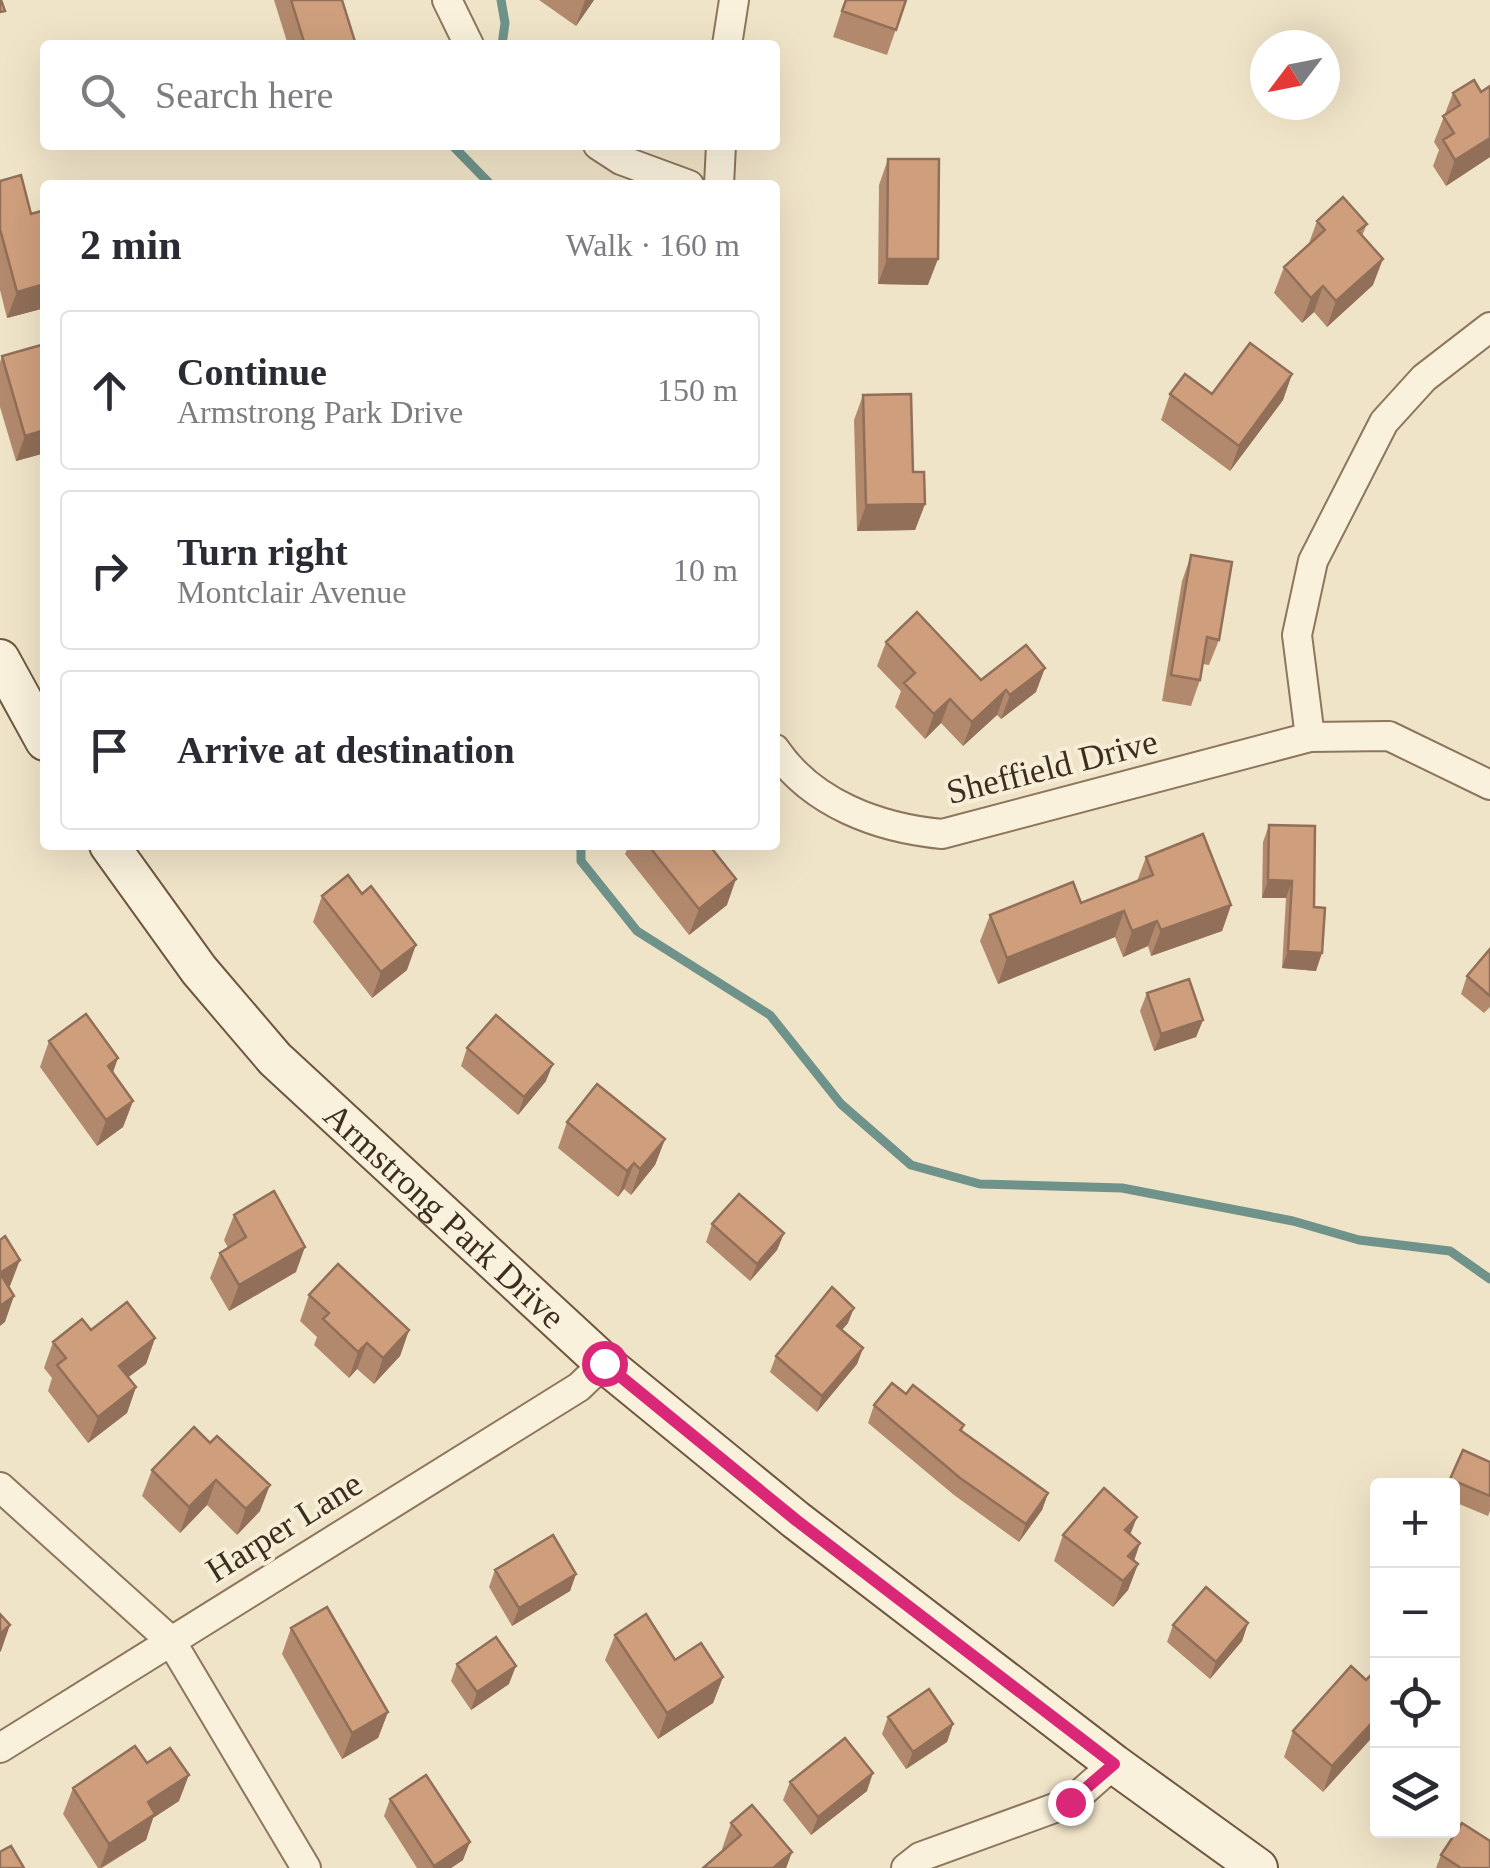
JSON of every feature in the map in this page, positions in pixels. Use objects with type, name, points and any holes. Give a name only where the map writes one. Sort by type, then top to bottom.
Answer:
[{"type":"main road","points":[[0,660],[40,732]]},
{"type":"main road","name":"Armstrong Park Drive","points":[[113,850],[199,970],[275,1059],[604,1363],[796,1520],[1114,1764],[1258,1868]]},
{"type":"street","points":[[447,0],[467,40]]},
{"type":"street","points":[[728,40],[734,0]]},
{"type":"street","points":[[606,150],[676,180]]},
{"type":"street","points":[[719,180],[721,150]]},
{"type":"street","points":[[1310,737],[1297,635],[1313,561],[1384,422],[1424,378],[1490,327]]},
{"type":"street","name":"Sheffield Drive","points":[[780,754],[816,790],[854,814],[896,830],[942,834],[1310,737],[1388,736],[1490,785]]},
{"type":"street","name":"Harper Lane","points":[[0,1748],[579,1387],[604,1363]]},
{"type":"street","points":[[0,1487],[171,1641],[306,1868]]},
{"type":"street","points":[[906,1868],[920,1857],[1070,1802],[1114,1764]]},
{"type":"building","points":[[291,0],[342,0],[354,40],[303,40]]},
{"type":"building","points":[[846,0],[906,0],[896,30],[842,11]]},
{"type":"building","points":[[1474,80],[1481,92],[1490,86],[1490,138],[1455,160],[1443,140],[1454,133],[1443,116],[1460,105],[1453,93]]},
{"type":"building","points":[[888,159],[939,159],[938,259],[887,259]]},
{"type":"building","points":[[21,175],[31,214],[40,211],[40,285],[17,292],[0,229],[0,181]]},
{"type":"building","points":[[1343,197],[1367,224],[1358,231],[1383,259],[1336,301],[1323,286],[1311,298],[1284,267],[1325,230],[1317,221]]},
{"type":"building","points":[[1250,343],[1292,374],[1239,446],[1170,394],[1185,374],[1212,394]]},
{"type":"building","points":[[40,345],[40,432],[25,436],[2,356]]},
{"type":"building","points":[[911,394],[913,472],[924,472],[925,504],[866,505],[863,395]]},
{"type":"building","points":[[1191,555],[1232,562],[1219,640],[1207,637],[1200,680],[1171,675]]},
{"type":"building","points":[[917,612],[981,680],[1026,645],[1045,668],[1010,695],[1006,690],[972,722],[950,699],[934,714],[904,683],[915,673],[886,642]]},
{"type":"building","points":[[1269,825],[1315,826],[1314,907],[1325,908],[1322,953],[1288,951],[1292,881],[1268,880]]},
{"type":"building","points":[[1203,834],[1231,905],[1161,930],[1157,921],[1132,931],[1124,911],[1007,958],[990,915],[1073,882],[1081,903],[1153,875],[1146,857]]},
{"type":"building","points":[[652,850],[713,850],[736,879],[699,909]]},
{"type":"building","points":[[348,875],[362,894],[371,886],[416,945],[381,972],[322,896]]},
{"type":"building","points":[[1490,949],[1490,996],[1467,976]]},
{"type":"building","points":[[1189,979],[1203,1020],[1161,1034],[1147,993]]},
{"type":"building","points":[[86,1014],[118,1058],[108,1066],[133,1101],[106,1120],[49,1041]]},
{"type":"building","points":[[496,1015],[553,1064],[524,1097],[467,1048]]},
{"type":"building","points":[[597,1084],[665,1139],[640,1169],[634,1163],[627,1171],[567,1122]]},
{"type":"building","points":[[274,1191],[305,1247],[239,1285],[220,1253],[246,1237],[234,1215]]},
{"type":"building","points":[[739,1194],[784,1233],[757,1264],[712,1224]]},
{"type":"building","points":[[5,1236],[20,1260],[0,1273],[0,1240]]},
{"type":"building","points":[[338,1264],[409,1330],[383,1358],[367,1343],[358,1352],[323,1319],[329,1313],[309,1295]]},
{"type":"building","points":[[0,1273],[14,1296],[0,1306]]},
{"type":"building","points":[[832,1287],[854,1308],[837,1326],[863,1348],[822,1396],[776,1356]]},
{"type":"building","points":[[127,1302],[155,1338],[119,1366],[136,1387],[98,1417],[57,1365],[66,1358],[53,1342],[82,1319],[91,1330]]},
{"type":"building","points":[[892,1383],[906,1394],[913,1385],[964,1425],[960,1430],[1048,1493],[1026,1524],[960,1478],[874,1405]]},
{"type":"building","points":[[194,1427],[210,1443],[217,1436],[270,1485],[246,1509],[216,1480],[189,1507],[152,1470]]},
{"type":"building","points":[[1463,1450],[1490,1462],[1490,1496],[1460,1483],[1460,1478],[1450,1478]]},
{"type":"building","points":[[1104,1488],[1137,1517],[1125,1530],[1140,1543],[1128,1556],[1138,1564],[1123,1581],[1063,1535]]},
{"type":"building","points":[[553,1535],[576,1574],[519,1608],[495,1570]]},
{"type":"building","points":[[1206,1587],[1248,1623],[1216,1662],[1173,1625]]},
{"type":"building","points":[[327,1607],[388,1712],[352,1733],[291,1628]]},
{"type":"building","points":[[0,1614],[10,1625],[0,1634]]},
{"type":"building","points":[[646,1614],[675,1660],[701,1643],[723,1677],[667,1713],[615,1635]]},
{"type":"building","points":[[496,1637],[516,1666],[477,1692],[457,1664]]},
{"type":"building","points":[[1351,1666],[1366,1680],[1370,1676],[1370,1725],[1332,1766],[1293,1731]]},
{"type":"building","points":[[929,1689],[953,1724],[913,1752],[888,1717]]},
{"type":"building","points":[[845,1738],[873,1773],[818,1817],[790,1782]]},
{"type":"building","points":[[135,1746],[147,1763],[170,1748],[189,1775],[148,1802],[155,1814],[109,1844],[73,1788]]},
{"type":"building","points":[[426,1775],[470,1842],[434,1866],[390,1799]]},
{"type":"building","points":[[752,1805],[792,1852],[773,1868],[703,1868],[741,1835],[731,1823]]},
{"type":"building","points":[[1462,1823],[1490,1841],[1490,1868],[1461,1868],[1441,1855],[1452,1838],[1460,1838]]},
{"type":"building","points":[[11,1846],[24,1868],[0,1868],[0,1852]]},
{"type":"waterway","points":[[501,0],[505,23],[503,40]]},
{"type":"waterway","points":[[457,150],[486,180]]},
{"type":"waterway","points":[[581,850],[581,861],[637,931],[770,1015],[841,1104],[911,1165],[980,1184],[1122,1188],[1293,1221],[1359,1240],[1450,1251],[1490,1279]]},
{"type":"route","points":[[604,1363],[796,1520],[1114,1764],[1070,1802]]}]
